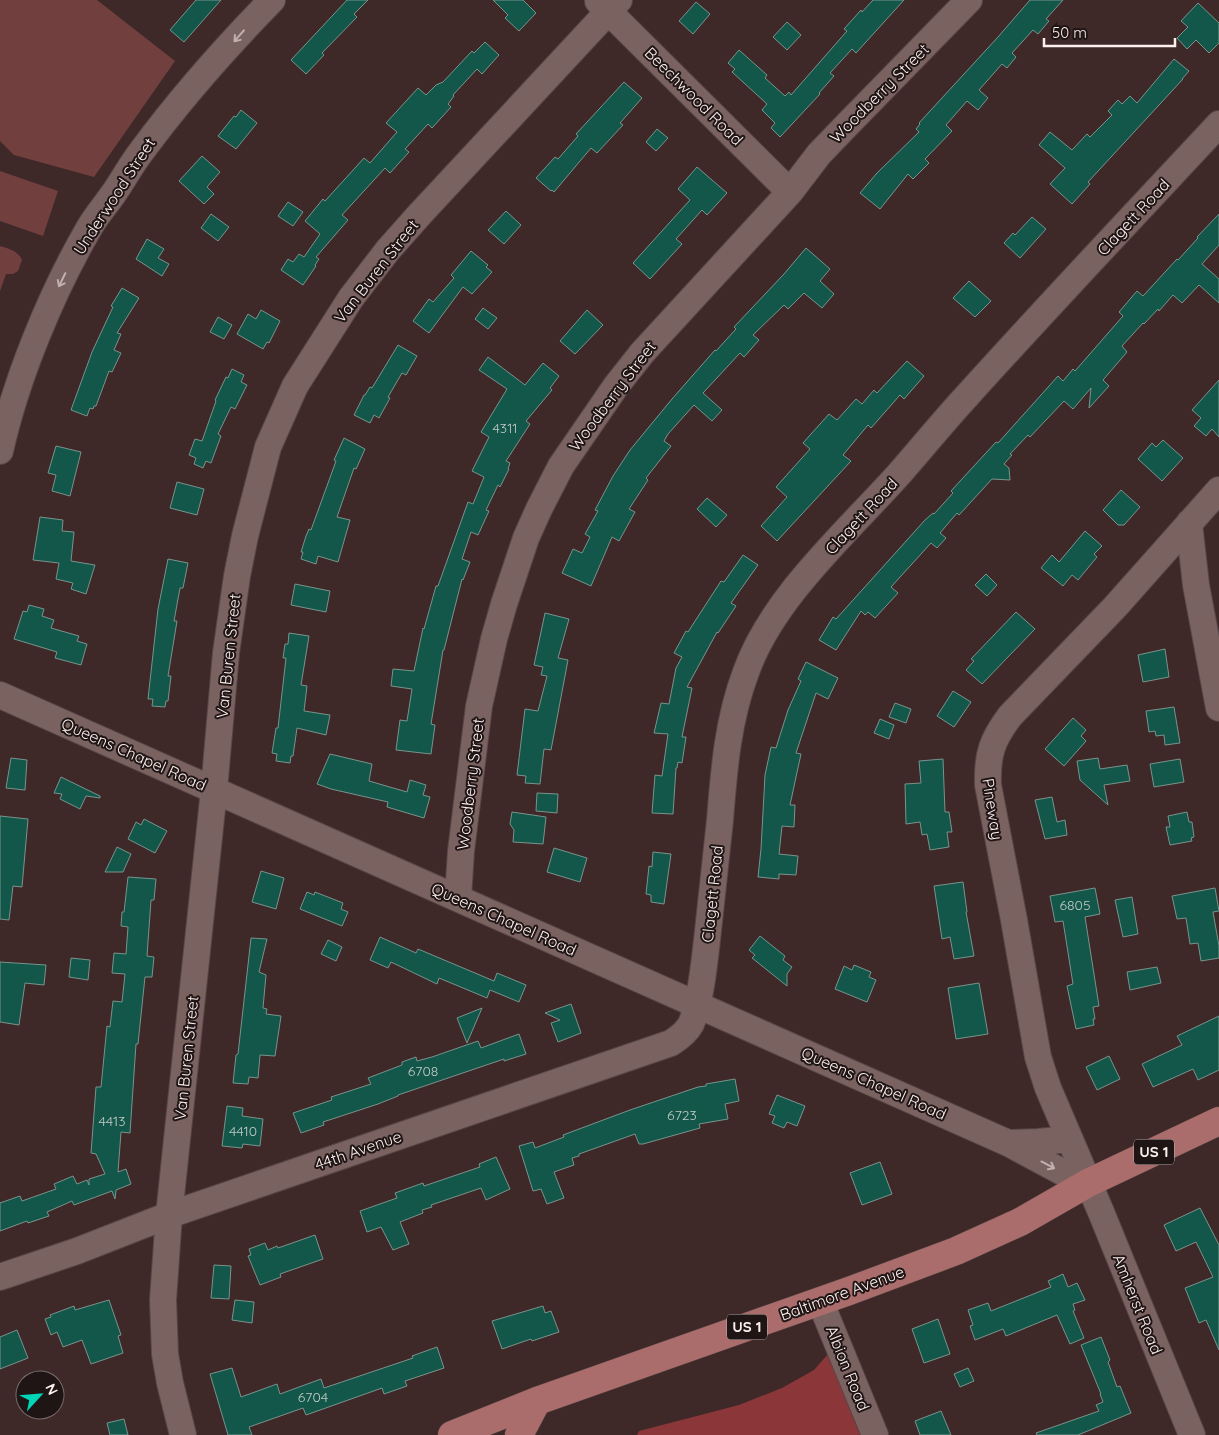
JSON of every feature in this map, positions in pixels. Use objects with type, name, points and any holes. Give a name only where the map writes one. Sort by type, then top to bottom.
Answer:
[{"type":"main road","name":"Baltimore Avenue","points":[[452,1435],[537,1401],[917,1266],[1020,1222],[1086,1179],[1219,1121]]},
{"type":"main road","points":[[519,1435],[537,1401]]},
{"type":"street","name":"Underwood Street","points":[[0,452],[4,432],[36,341],[54,297],[89,229],[140,153],[174,109],[272,0]]},
{"type":"street","name":"Woodberry Street","points":[[458,898],[461,851],[479,706],[504,604],[526,538],[561,466],[616,386],[642,353],[790,192],[820,154],[845,127],[969,0]]},
{"type":"street","name":"Beechwood Road","points":[[608,4],[790,192]]},
{"type":"street","name":"Van Buren Street","points":[[182,1435],[170,1383],[163,1334],[163,1300],[169,1215],[214,790],[226,653],[243,544],[268,447],[295,386],[351,298],[388,250],[608,4]]},
{"type":"street","name":"Clagett Road","points":[[697,1005],[706,952],[725,761],[731,727],[738,694],[747,667],[766,631],[785,600],[964,399],[1219,124]]},
{"type":"street","name":"Pineway","points":[[1086,1179],[1048,1088],[1034,1041],[1016,928],[988,785],[988,757],[997,734],[1010,716],[1115,607],[1219,490]]},
{"type":"street","points":[[1189,523],[1196,585],[1219,708]]},
{"type":"street","name":"Queens Chapel Road","points":[[0,694],[1008,1143],[1077,1180],[1086,1179]]},
{"type":"street","name":"44th Avenue","points":[[0,1277],[77,1251],[169,1215],[671,1043],[682,1036],[690,1025],[697,1005]]},
{"type":"street","name":"Queens Chapel Road","points":[[1008,1143],[1069,1139]]},
{"type":"street","name":"Amherst Road","points":[[1086,1179],[1192,1435]]},
{"type":"street","name":"Albion Road","points":[[820,1301],[875,1435]]},
{"type":"shaded area","points":[[0,0],[97,0],[175,61],[94,177],[14,155],[0,141]]},
{"type":"shaded area","points":[[0,171],[58,191],[43,236],[0,221]]},
{"type":"shaded area","points":[[0,246],[16,252],[22,260],[18,271],[13,274],[6,274],[0,291]]},
{"type":"shaded area","points":[[828,1354],[860,1435],[637,1435],[639,1431],[739,1405],[782,1388],[814,1370]]},
{"type":"building","points":[[196,0],[221,0],[184,42],[170,30]]},
{"type":"building","points":[[347,0],[368,0],[354,14],[357,17],[322,53],[324,55],[306,74],[291,60]]},
{"type":"building","points":[[493,0],[523,0],[536,13],[519,31],[505,18],[508,15]]},
{"type":"building","points":[[873,0],[904,0],[856,53],[852,49],[830,73],[834,76],[820,94],[780,137],[771,128],[775,123],[762,110],[767,104],[732,72],[735,69],[728,63],[739,50],[767,75],[765,78],[785,96],[789,92],[791,95],[847,31],[844,29]]},
{"type":"building","points":[[1030,0],[1063,0],[1046,19],[1049,21],[1038,34],[1033,30],[1012,53],[1016,57],[1007,68],[1002,64],[979,90],[988,98],[978,110],[967,101],[946,125],[952,131],[925,159],[929,163],[913,179],[908,174],[880,209],[860,193],[877,173],[919,132],[916,129],[919,123]]},
{"type":"building","points":[[696,2],[710,14],[693,34],[679,21]]},
{"type":"building","points":[[1198,3],[1219,23],[1219,43],[1209,53],[1196,40],[1187,49],[1177,38],[1188,27],[1181,21]]},
{"type":"building","points":[[787,22],[801,35],[787,50],[773,37]]},
{"type":"building","points":[[485,42],[499,55],[482,74],[477,69],[453,95],[448,104],[451,107],[432,128],[428,124],[405,149],[409,152],[390,173],[385,168],[342,215],[348,220],[316,257],[319,259],[316,266],[303,285],[281,270],[288,259],[293,262],[299,254],[304,257],[320,234],[305,221],[323,199],[325,201],[364,158],[370,163],[397,132],[386,123],[418,88],[426,95],[436,85],[443,82],[472,51],[474,53]]},
{"type":"building","points":[[1174,59],[1189,71],[1088,182],[1090,184],[1072,204],[1050,184],[1065,168],[1039,145],[1050,132],[1072,150],[1087,134],[1090,137],[1112,115],[1108,111],[1118,100],[1122,104],[1130,96],[1137,103]]},
{"type":"building","points":[[624,82],[642,98],[620,123],[623,125],[597,153],[591,148],[554,192],[551,191],[536,178],[555,157],[558,159],[578,136],[576,134]]},
{"type":"building","points":[[241,110],[257,123],[236,149],[218,136]]},
{"type":"building","points":[[657,129],[668,138],[656,151],[646,142]]},
{"type":"building","points":[[202,156],[220,172],[207,187],[214,194],[204,204],[179,181]]},
{"type":"building","points":[[697,167],[727,193],[707,215],[702,210],[676,239],[682,244],[650,279],[633,263],[690,200],[678,189]]},
{"type":"building","points":[[288,202],[303,212],[293,226],[278,216]]},
{"type":"building","points":[[506,211],[521,225],[504,244],[488,230]]},
{"type":"building","points":[[211,214],[229,227],[218,241],[201,228]]},
{"type":"building","points":[[1219,214],[1219,245],[1202,264],[1219,279],[1219,303],[1199,285],[1182,303],[1173,295],[1122,346],[1127,352],[1103,380],[1109,386],[1089,408],[1091,388],[1073,409],[1064,401],[1030,437],[1028,435],[1010,454],[1012,455],[1004,464],[1009,468],[1010,480],[992,479],[959,515],[957,513],[940,533],[946,538],[937,548],[931,543],[891,587],[898,593],[875,618],[868,612],[865,615],[861,611],[836,650],[819,640],[833,617],[836,619],[925,520],[934,514],[953,493],[951,491],[996,442],[998,443],[1058,376],[1063,381],[1073,369],[1075,371],[1123,316],[1119,312],[1137,291],[1143,296]]},
{"type":"building","points":[[1032,217],[1046,229],[1020,258],[1004,243],[1013,233],[1015,235]]},
{"type":"building","points":[[147,239],[164,249],[158,258],[169,264],[162,276],[136,259]]},
{"type":"building","points":[[806,248],[830,269],[820,281],[834,294],[822,308],[804,293],[788,309],[784,305],[753,335],[759,340],[744,357],[740,353],[703,393],[722,410],[712,421],[694,405],[668,434],[664,441],[671,446],[646,478],[648,480],[629,509],[635,512],[619,541],[612,537],[591,586],[562,573],[573,549],[582,553],[590,537],[585,534],[598,511],[595,510],[613,476],[630,450],[672,399],[736,329],[734,327]]},
{"type":"building","points":[[471,251],[488,265],[486,267],[492,272],[472,294],[463,287],[429,333],[413,321],[429,299],[433,302],[454,278],[451,275]]},
{"type":"building","points":[[969,281],[991,301],[975,317],[953,298]]},
{"type":"building","points":[[122,288],[139,298],[117,333],[121,334],[114,350],[121,353],[112,372],[109,371],[96,406],[93,409],[90,408],[87,416],[71,410],[92,352],[113,307],[111,306]]},
{"type":"building","points":[[483,308],[497,318],[488,329],[475,319]]},
{"type":"building","points":[[261,310],[280,321],[269,343],[267,342],[263,349],[237,334],[248,314],[256,319]]},
{"type":"building","points":[[587,310],[603,325],[575,354],[560,341]]},
{"type":"building","points":[[218,317],[232,325],[224,339],[210,332]]},
{"type":"building","points":[[398,345],[417,356],[406,375],[402,373],[388,397],[390,398],[379,418],[374,415],[370,423],[354,415],[364,395],[370,387],[372,388]]},
{"type":"building","points":[[488,357],[525,385],[543,363],[559,376],[550,388],[552,390],[526,421],[530,424],[506,461],[510,463],[509,469],[500,487],[498,485],[486,510],[489,511],[478,535],[471,532],[462,559],[470,562],[462,579],[443,650],[431,724],[435,725],[431,754],[396,750],[400,720],[407,721],[412,689],[391,686],[393,669],[414,671],[423,628],[436,586],[438,586],[468,502],[473,504],[484,477],[472,471],[489,437],[481,432],[507,389],[479,370]]},
{"type":"building","points":[[907,361],[924,376],[904,399],[900,395],[871,428],[868,425],[843,455],[851,461],[777,541],[761,526],[787,497],[776,487],[810,449],[803,443],[829,414],[837,420],[856,399],[862,404],[874,390],[877,393]]},
{"type":"building","points":[[232,369],[244,375],[241,382],[247,385],[235,409],[231,407],[218,434],[221,436],[211,463],[206,461],[203,468],[194,464],[196,458],[189,455],[195,439],[202,441],[215,400]]},
{"type":"building","points":[[1219,380],[1219,437],[1212,429],[1206,436],[1194,426],[1201,418],[1192,410]]},
{"type":"building","points":[[344,438],[365,449],[356,469],[354,468],[337,517],[350,520],[338,562],[318,556],[316,564],[301,559],[303,552],[301,552],[336,461],[334,460]]},
{"type":"building","points":[[1163,440],[1183,458],[1162,481],[1138,459],[1152,443],[1156,447]]},
{"type":"building","points":[[56,446],[81,452],[70,496],[52,491],[56,475],[48,473]]},
{"type":"building","points":[[177,482],[204,489],[197,515],[170,508]]},
{"type":"building","points":[[1121,490],[1140,507],[1124,525],[1118,525],[1103,510]]},
{"type":"building","points":[[707,498],[727,515],[716,527],[697,509]]},
{"type":"building","points":[[40,517],[63,520],[62,531],[74,532],[71,561],[95,565],[86,594],[71,589],[73,583],[56,579],[59,563],[33,560]]},
{"type":"building","points":[[1085,531],[1102,546],[1094,554],[1097,557],[1078,580],[1072,575],[1063,586],[1041,568],[1052,555],[1059,562]]},
{"type":"building","points":[[743,555],[758,565],[731,603],[736,606],[717,632],[687,687],[692,688],[682,737],[686,737],[682,763],[678,762],[676,768],[673,814],[652,813],[655,775],[662,776],[668,734],[654,733],[661,703],[669,704],[676,668],[682,657],[674,653],[686,631],[688,632],[721,581],[724,582]]},
{"type":"building","points":[[168,559],[188,563],[183,588],[180,588],[174,621],[177,621],[168,676],[171,676],[168,701],[166,701],[165,707],[152,706],[153,699],[148,699],[158,609]]},
{"type":"building","points":[[986,574],[997,585],[987,596],[975,585]]},
{"type":"building","points":[[295,584],[330,591],[326,612],[291,605]]},
{"type":"building","points":[[29,605],[44,609],[42,616],[54,620],[51,628],[79,636],[77,641],[87,644],[81,665],[55,658],[57,652],[14,639],[23,611],[27,612]]},
{"type":"building","points":[[1016,612],[1035,629],[982,684],[966,670],[974,661],[971,659]]},
{"type":"building","points":[[545,613],[569,619],[558,658],[568,660],[551,750],[544,749],[540,784],[525,783],[526,776],[517,775],[525,709],[538,711],[547,676],[541,675],[543,667],[534,665]]},
{"type":"building","points":[[289,633],[309,636],[301,685],[307,686],[304,711],[330,715],[326,735],[297,728],[293,756],[291,756],[290,763],[276,761],[277,754],[272,753],[276,728],[278,728],[286,658],[283,658],[285,644],[288,644]]},
{"type":"building","points":[[1165,649],[1169,677],[1143,682],[1138,655]]},
{"type":"building","points":[[806,662],[838,678],[828,699],[816,693],[796,753],[801,754],[790,805],[795,805],[794,827],[782,826],[779,854],[798,856],[796,875],[779,874],[779,879],[758,877],[765,775],[771,747],[776,748],[788,710],[801,681],[798,679]]},
{"type":"building","points":[[953,691],[971,702],[954,727],[937,716]]},
{"type":"building","points":[[895,703],[911,709],[906,723],[889,717]]},
{"type":"building","points":[[1174,707],[1180,743],[1165,745],[1164,735],[1156,736],[1155,731],[1149,732],[1146,711]]},
{"type":"building","points":[[1073,718],[1086,730],[1081,736],[1086,741],[1064,766],[1045,749]]},
{"type":"building","points":[[880,719],[894,725],[889,739],[874,733]]},
{"type":"building","points":[[330,754],[372,764],[369,781],[407,792],[410,780],[426,785],[423,795],[430,797],[424,818],[387,807],[388,802],[317,784]]},
{"type":"building","points":[[11,758],[27,760],[25,790],[6,788]]},
{"type":"building","points":[[1098,758],[1100,769],[1127,765],[1130,781],[1104,785],[1108,805],[1080,780],[1077,761]]},
{"type":"building","points":[[943,759],[945,812],[949,812],[952,832],[947,832],[949,847],[930,850],[927,834],[922,835],[920,822],[906,824],[905,784],[921,783],[919,761]]},
{"type":"building","points":[[1180,759],[1184,782],[1154,787],[1150,764]]},
{"type":"building","points":[[61,777],[100,796],[100,798],[86,796],[80,809],[60,799],[62,794],[54,793]]},
{"type":"building","points":[[537,793],[558,794],[557,813],[536,811]]},
{"type":"building","points":[[1052,797],[1057,822],[1065,820],[1067,835],[1045,839],[1035,800]]},
{"type":"building","points":[[512,812],[546,817],[543,844],[513,842],[514,830],[510,824]]},
{"type":"building","points":[[1187,812],[1189,822],[1192,822],[1194,837],[1191,838],[1192,841],[1170,845],[1166,827],[1170,827],[1168,816]]},
{"type":"building","points":[[0,816],[28,819],[22,887],[13,886],[9,920],[0,919]]},
{"type":"building","points":[[144,819],[167,831],[155,853],[128,839],[136,822],[141,825]]},
{"type":"building","points":[[117,847],[131,854],[123,872],[105,872]]},
{"type":"building","points":[[554,848],[587,858],[580,882],[547,872]]},
{"type":"building","points":[[653,852],[671,854],[664,904],[651,902],[651,895],[646,894],[649,866],[652,867]]},
{"type":"building","points":[[261,871],[284,878],[276,909],[252,902]]},
{"type":"building","points":[[128,877],[156,879],[154,900],[151,900],[147,956],[154,957],[152,977],[145,977],[138,1044],[136,1044],[130,1133],[121,1132],[118,1172],[126,1169],[131,1184],[116,1190],[115,1199],[112,1191],[74,1205],[72,1201],[47,1212],[49,1216],[28,1223],[27,1221],[0,1231],[0,1203],[20,1196],[22,1201],[56,1189],[54,1184],[73,1176],[77,1184],[87,1180],[89,1185],[89,1179],[105,1174],[96,1154],[91,1153],[96,1087],[101,1087],[107,1026],[110,1027],[113,1001],[122,1002],[125,974],[112,973],[114,953],[126,954],[128,927],[121,926]]},
{"type":"building","points":[[963,882],[974,956],[954,959],[950,937],[942,939],[934,886]]},
{"type":"building","points":[[1095,888],[1100,914],[1085,917],[1099,1006],[1093,1007],[1094,1025],[1076,1029],[1067,986],[1073,984],[1063,921],[1055,922],[1050,896]]},
{"type":"building","points":[[1215,888],[1219,911],[1213,912],[1219,946],[1219,958],[1201,961],[1198,943],[1190,944],[1186,918],[1177,919],[1172,896]]},
{"type":"building","points":[[307,892],[314,895],[315,892],[343,903],[341,909],[348,912],[342,926],[300,909]]},
{"type":"building","points":[[1132,897],[1138,934],[1123,937],[1115,900]]},
{"type":"building","points":[[760,936],[785,956],[783,960],[792,967],[787,974],[787,986],[752,958],[755,955],[749,950]]},
{"type":"building","points":[[380,937],[416,953],[418,949],[494,981],[497,973],[526,985],[519,1002],[490,990],[487,998],[439,978],[437,984],[391,962],[388,968],[370,960]]},
{"type":"building","points":[[251,938],[267,939],[259,972],[266,975],[263,1008],[267,1009],[266,1014],[281,1016],[275,1056],[260,1055],[258,1078],[249,1077],[248,1084],[233,1083],[236,1055],[238,1054]]},
{"type":"building","points":[[328,940],[342,947],[336,961],[321,954]]},
{"type":"building","points":[[71,958],[90,960],[88,980],[69,977]]},
{"type":"building","points":[[0,962],[46,965],[44,985],[25,983],[19,1025],[0,1022]]},
{"type":"building","points":[[854,965],[871,972],[869,977],[876,980],[867,1002],[835,989],[844,966],[852,970]]},
{"type":"building","points":[[1157,967],[1161,983],[1130,990],[1127,972]]},
{"type":"building","points":[[979,983],[988,1034],[956,1039],[948,988]]},
{"type":"building","points":[[571,1004],[581,1033],[558,1042],[551,1023],[560,1020],[545,1013]]},
{"type":"building","points":[[482,1008],[467,1043],[457,1018]]},
{"type":"building","points":[[1219,1016],[1219,1070],[1198,1080],[1193,1069],[1153,1087],[1142,1064],[1182,1045],[1177,1036]]},
{"type":"building","points":[[519,1034],[526,1054],[504,1061],[504,1059],[398,1095],[378,1104],[323,1122],[324,1125],[301,1133],[293,1113],[332,1100],[331,1097],[371,1084],[368,1078],[402,1065],[402,1062],[416,1057],[417,1061],[432,1057],[478,1041],[481,1048]]},
{"type":"building","points":[[1109,1056],[1120,1079],[1097,1090],[1086,1067]]},
{"type":"building","points":[[735,1079],[739,1101],[725,1104],[728,1119],[699,1124],[700,1128],[643,1144],[639,1144],[635,1134],[579,1154],[579,1156],[572,1158],[574,1165],[554,1172],[564,1198],[547,1204],[541,1189],[533,1191],[519,1146],[533,1142],[535,1148],[564,1137],[563,1135],[630,1110],[706,1086],[706,1084]]},
{"type":"building","points":[[777,1095],[805,1106],[797,1126],[787,1122],[784,1128],[772,1123],[775,1116],[769,1114]]},
{"type":"building","points":[[227,1106],[243,1108],[242,1116],[263,1119],[260,1146],[243,1144],[242,1148],[222,1146]]},
{"type":"building","points":[[496,1157],[510,1189],[486,1200],[481,1188],[431,1205],[432,1207],[422,1210],[423,1213],[400,1222],[409,1244],[393,1250],[381,1227],[367,1232],[360,1211],[397,1198],[395,1193],[423,1183],[424,1186],[480,1167],[479,1164]]},
{"type":"building","points":[[880,1162],[892,1194],[862,1205],[850,1173]]},
{"type":"building","points":[[1200,1208],[1219,1245],[1219,1350],[1206,1320],[1199,1323],[1185,1288],[1213,1277],[1196,1242],[1176,1251],[1164,1225]]},
{"type":"building","points":[[315,1235],[323,1259],[280,1274],[281,1277],[260,1285],[248,1256],[251,1255],[249,1249],[265,1243],[268,1250],[277,1246],[278,1248]]},
{"type":"building","points":[[214,1265],[231,1266],[229,1299],[211,1298]]},
{"type":"building","points":[[1063,1274],[1068,1287],[1077,1283],[1085,1300],[1073,1304],[1075,1310],[1073,1311],[1084,1338],[1070,1344],[1057,1315],[1006,1336],[1003,1329],[975,1340],[970,1326],[973,1325],[968,1310],[988,1303],[991,1311],[1051,1287],[1048,1281]]},
{"type":"building","points":[[109,1300],[121,1335],[118,1336],[123,1353],[91,1364],[82,1340],[63,1347],[57,1332],[51,1335],[45,1319],[51,1317],[50,1315],[74,1306],[75,1310]]},
{"type":"building","points":[[235,1300],[254,1302],[252,1323],[232,1320]]},
{"type":"building","points":[[543,1306],[545,1313],[551,1311],[559,1332],[502,1349],[492,1321]]},
{"type":"building","points":[[938,1319],[950,1354],[924,1363],[912,1329]]},
{"type":"building","points":[[17,1330],[28,1358],[0,1369],[0,1337]]},
{"type":"building","points":[[1101,1337],[1110,1360],[1108,1362],[1117,1387],[1120,1386],[1131,1413],[1078,1435],[1037,1435],[1036,1433],[1099,1411],[1096,1405],[1103,1402],[1101,1394],[1081,1345]]},
{"type":"building","points":[[437,1347],[444,1368],[405,1381],[407,1386],[384,1394],[382,1388],[306,1415],[303,1408],[249,1427],[252,1435],[228,1435],[210,1374],[232,1368],[241,1397],[277,1384],[280,1394],[321,1379],[324,1388],[413,1358],[412,1356]]},
{"type":"building","points":[[968,1368],[974,1381],[960,1387],[954,1374]]},
{"type":"building","points":[[941,1411],[951,1435],[920,1435],[915,1421]]},
{"type":"building","points":[[124,1419],[128,1435],[110,1435],[107,1423]]}]
